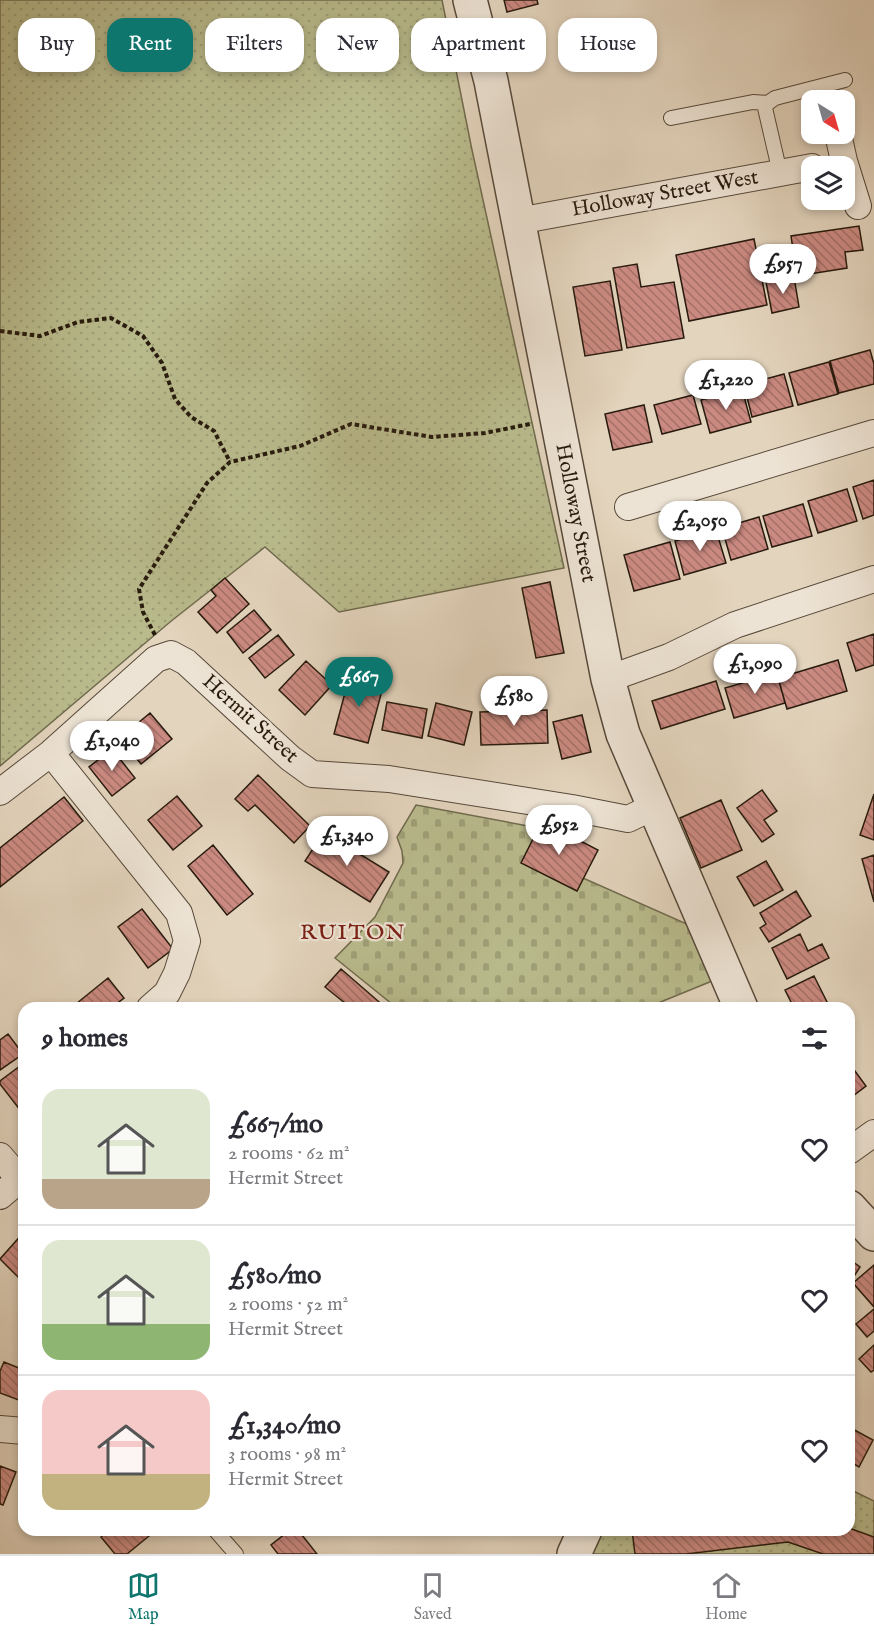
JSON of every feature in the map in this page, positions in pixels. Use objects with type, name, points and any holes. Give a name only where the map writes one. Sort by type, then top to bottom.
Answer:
[{"type":"street","name":"Holloway Street","points":[[470,0],[491,81],[608,679],[623,734],[738,1002]]},
{"type":"street","name":"Holloway Street West","points":[[518,221],[801,169]]},
{"type":"street","points":[[855,196],[858,206]]},
{"type":"street","points":[[628,507],[874,433]]},
{"type":"street","points":[[608,679],[669,657],[735,625],[874,579]]},
{"type":"street","name":"Hermit Street","points":[[165,656],[171,654],[186,662],[290,758],[312,774],[390,779],[628,819],[655,806]]},
{"type":"street","points":[[0,792],[51,753],[156,659],[165,656]]},
{"type":"street","points":[[51,753],[179,913],[187,941],[177,973],[167,993],[157,1002]]},
{"type":"street","points":[[855,1147],[874,1133]]},
{"type":"street","points":[[0,1156],[18,1176]]},
{"type":"street","points":[[0,1196],[18,1184]]},
{"type":"street","points":[[855,1213],[874,1234]]},
{"type":"street","points":[[0,1429],[18,1430]]},
{"type":"street","points":[[574,1554],[582,1536]]},
{"type":"lane","points":[[780,173],[765,108],[768,103],[775,98],[845,80]]},
{"type":"lane","points":[[672,118],[753,102],[768,103]]},
{"type":"lane","points":[[220,1536],[236,1554]]},
{"type":"path","points":[[0,331],[40,336],[78,322],[111,318],[143,336],[162,363],[175,399],[191,417],[214,431],[230,462]]},
{"type":"path","points":[[165,656],[143,612],[139,589],[207,483],[230,462],[300,446],[351,424],[432,437],[485,433],[557,419]]},
{"type":"green space","points":[[0,0],[442,0],[446,18],[411,18],[411,72],[456,72],[564,568],[339,612],[265,547],[170,622],[0,766]]},
{"type":"green space","points":[[416,805],[539,828],[522,863],[577,891],[583,878],[689,925],[712,981],[661,1002],[390,1002],[335,958],[375,917],[403,863],[397,837]]},
{"type":"green space","points":[[855,1492],[874,1501],[874,1554],[584,1554],[590,1536],[855,1536]]},
{"type":"building","points":[[504,0],[537,0],[538,4],[507,12]]},
{"type":"building","points":[[859,226],[863,250],[845,252],[847,268],[797,276],[791,236]]},
{"type":"building","points":[[754,239],[767,305],[689,321],[676,255]]},
{"type":"building","points":[[637,264],[641,287],[674,282],[684,338],[627,348],[613,268]]},
{"type":"building","points":[[794,277],[799,307],[772,313],[766,282]]},
{"type":"building","points":[[610,281],[622,350],[585,356],[573,287]]},
{"type":"building","points":[[870,350],[874,364],[874,384],[839,393],[830,361]]},
{"type":"building","points":[[829,362],[838,394],[798,405],[789,373]]},
{"type":"building","points":[[784,374],[793,406],[752,417],[744,385]]},
{"type":"building","points":[[742,389],[751,422],[710,433],[701,400]]},
{"type":"building","points":[[693,395],[701,424],[662,434],[654,405]]},
{"type":"building","points":[[644,405],[652,442],[613,450],[605,414]]},
{"type":"building","points":[[874,480],[874,515],[863,519],[853,487]]},
{"type":"building","points":[[847,489],[857,521],[818,533],[808,501]]},
{"type":"building","points":[[803,504],[812,536],[772,547],[763,516]]},
{"type":"building","points":[[759,517],[768,549],[731,560],[722,528]]},
{"type":"building","points":[[716,530],[726,563],[684,575],[675,541]]},
{"type":"building","points":[[670,542],[680,579],[634,591],[624,555]]},
{"type":"building","points":[[225,578],[249,604],[217,633],[198,612],[216,596],[211,590]]},
{"type":"building","points":[[550,582],[564,653],[536,658],[522,588]]},
{"type":"building","points":[[254,610],[271,630],[243,653],[227,632]]},
{"type":"building","points":[[874,634],[874,665],[856,671],[847,643]]},
{"type":"building","points":[[278,635],[294,655],[265,678],[249,658]]},
{"type":"building","points":[[838,660],[847,691],[787,709],[778,678]]},
{"type":"building","points":[[306,661],[332,685],[305,715],[279,690]]},
{"type":"building","points":[[777,673],[785,703],[734,718],[725,688]]},
{"type":"building","points":[[350,674],[384,683],[368,743],[334,734]]},
{"type":"building","points":[[716,681],[725,709],[661,729],[652,701]]},
{"type":"building","points":[[387,702],[427,709],[422,738],[382,730]]},
{"type":"building","points":[[436,703],[472,712],[464,745],[428,736]]},
{"type":"building","points":[[547,710],[548,743],[481,745],[480,712]]},
{"type":"building","points":[[150,713],[172,739],[141,764],[120,738]]},
{"type":"building","points":[[582,715],[591,752],[562,759],[553,722]]},
{"type":"building","points":[[112,749],[135,778],[112,796],[89,767]]},
{"type":"building","points":[[258,775],[310,826],[294,843],[255,805],[248,811],[235,799]]},
{"type":"building","points":[[762,790],[777,811],[764,820],[774,834],[762,842],[737,808]]},
{"type":"building","points":[[874,794],[874,840],[860,835]]},
{"type":"building","points":[[177,796],[202,826],[173,850],[148,820]]},
{"type":"building","points":[[64,797],[83,821],[0,887],[0,848]]},
{"type":"building","points":[[721,800],[742,850],[701,868],[680,818]]},
{"type":"building","points":[[542,821],[598,850],[577,891],[521,863]]},
{"type":"building","points":[[324,832],[389,872],[370,902],[305,861]]},
{"type":"building","points":[[213,845],[253,894],[227,915],[188,866]]},
{"type":"building","points":[[874,855],[874,902],[862,859]]},
{"type":"building","points":[[766,861],[783,890],[754,906],[737,877]]},
{"type":"building","points":[[796,891],[811,916],[769,942],[760,928],[766,924],[760,913]]},
{"type":"building","points":[[142,909],[173,949],[148,968],[118,927]]},
{"type":"building","points":[[800,934],[808,951],[822,944],[829,958],[787,979],[772,948]]},
{"type":"building","points":[[341,969],[379,1002],[344,1002],[325,987]]},
{"type":"building","points":[[814,976],[827,1002],[791,1002],[785,990]]},
{"type":"building","points":[[108,978],[124,998],[119,1002],[78,1002]]},
{"type":"building","points":[[8,1034],[18,1047],[18,1057],[0,1070],[0,1040]]},
{"type":"building","points":[[18,1068],[18,1107],[0,1084],[0,1081]]},
{"type":"building","points":[[855,1071],[866,1086],[855,1094]]},
{"type":"building","points":[[18,1239],[18,1277],[0,1259]]},
{"type":"building","points":[[855,1263],[860,1267],[855,1275]]},
{"type":"building","points":[[874,1265],[874,1307],[855,1285],[855,1281]]},
{"type":"building","points":[[874,1309],[874,1331],[867,1337],[856,1324]]},
{"type":"building","points":[[874,1345],[874,1370],[871,1372],[859,1359]]},
{"type":"building","points":[[4,1362],[18,1368],[18,1400],[0,1393],[0,1371]]},
{"type":"building","points":[[855,1430],[873,1440],[859,1467],[855,1465]]},
{"type":"building","points":[[0,1466],[16,1472],[3,1505],[0,1504]]},
{"type":"building","points":[[855,1530],[874,1537],[874,1554],[823,1554],[788,1542],[686,1554],[635,1554],[633,1536],[855,1536]]},
{"type":"building","points":[[149,1536],[127,1554],[115,1554],[101,1537]]},
{"type":"building","points":[[282,1536],[303,1536],[317,1554],[278,1554],[271,1545]]},
{"type":"district","name":"RUITON","points":[[353,933]]}]
